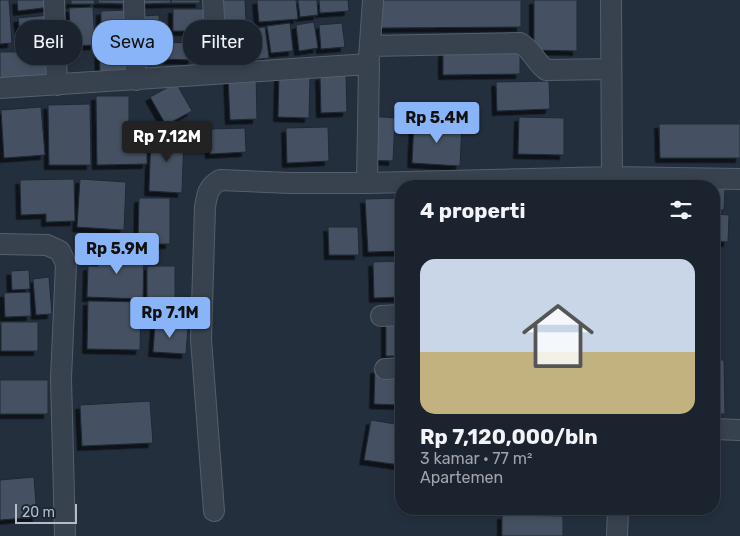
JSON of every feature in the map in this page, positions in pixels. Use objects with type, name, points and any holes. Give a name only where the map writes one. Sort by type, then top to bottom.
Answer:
[{"type":"street","points":[[54,0],[57,85]]},
{"type":"street","points":[[134,0],[136,80]]},
{"type":"street","points":[[213,0],[217,73]]},
{"type":"street","points":[[367,183],[369,55],[373,0]]},
{"type":"street","points":[[611,0],[612,180]]},
{"type":"street","points":[[0,88],[217,73],[369,55],[520,43],[528,46],[540,66],[546,70],[610,69]]},
{"type":"street","points":[[697,180],[740,179]]},
{"type":"street","points":[[214,511],[202,339],[204,207],[207,193],[212,185],[220,180],[290,184],[395,183]]},
{"type":"street","points":[[0,244],[47,245],[60,251],[66,264],[61,378],[65,536]]},
{"type":"street","points":[[381,316],[395,315]]},
{"type":"street","points":[[720,430],[740,430]]},
{"type":"street","points":[[618,515],[618,536]]},
{"type":"building","points":[[0,0],[9,0],[12,43],[0,44]]},
{"type":"building","points":[[17,0],[49,0],[50,7],[18,11]]},
{"type":"building","points":[[71,0],[94,0],[95,4],[71,4]]},
{"type":"building","points":[[98,0],[126,0],[126,4],[98,3]]},
{"type":"building","points":[[140,0],[171,0],[171,3],[140,4]]},
{"type":"building","points":[[171,0],[200,0],[200,3],[171,3]]},
{"type":"building","points":[[222,0],[245,0],[246,20],[224,20]]},
{"type":"building","points":[[257,0],[296,0],[298,19],[262,22],[262,20],[259,20]]},
{"type":"building","points":[[298,0],[317,0],[318,15],[300,17]]},
{"type":"building","points":[[319,0],[348,0],[349,11],[320,13]]},
{"type":"building","points":[[376,0],[521,0],[521,27],[376,28]]},
{"type":"building","points":[[534,0],[577,0],[577,51],[534,50]]},
{"type":"building","points":[[93,7],[92,45],[82,46],[82,20],[70,20],[69,8]]},
{"type":"building","points":[[173,9],[206,9],[206,20],[183,20],[183,31],[173,31]]},
{"type":"building","points":[[127,10],[127,20],[101,20],[101,11]]},
{"type":"building","points":[[49,15],[50,20],[18,20],[18,18]]},
{"type":"building","points":[[159,15],[159,20],[142,20],[142,16]]},
{"type":"building","points":[[314,22],[318,48],[299,51],[296,25]]},
{"type":"building","points":[[290,23],[293,51],[271,53],[267,26]]},
{"type":"building","points":[[342,23],[345,47],[321,49],[319,25]]},
{"type":"building","points":[[262,27],[265,27],[269,58],[262,59]]},
{"type":"building","points":[[173,42],[183,43],[183,60],[173,59]]},
{"type":"building","points":[[520,51],[520,74],[443,75],[443,52]]},
{"type":"building","points":[[0,52],[15,52],[15,65],[49,65],[48,82],[0,81]]},
{"type":"building","points":[[100,65],[126,65],[126,71],[100,72]]},
{"type":"building","points":[[256,75],[257,119],[230,120],[228,76]]},
{"type":"building","points":[[346,75],[347,112],[321,113],[320,76]]},
{"type":"building","points":[[279,76],[310,76],[309,118],[278,117]]},
{"type":"building","points":[[549,81],[550,109],[497,111],[496,82]]},
{"type":"building","points":[[176,83],[192,111],[166,125],[150,97]]},
{"type":"building","points":[[96,96],[129,96],[129,128],[147,128],[147,164],[97,165]]},
{"type":"building","points":[[90,104],[91,165],[49,165],[48,105]]},
{"type":"building","points":[[41,107],[45,155],[4,158],[1,110]]},
{"type":"building","points":[[371,116],[395,118],[393,161],[369,160]]},
{"type":"building","points":[[519,117],[564,118],[564,155],[518,154]]},
{"type":"building","points":[[414,122],[462,124],[460,166],[412,163]]},
{"type":"building","points":[[659,124],[740,124],[740,158],[660,158]]},
{"type":"building","points":[[328,127],[329,161],[287,163],[286,128]]},
{"type":"building","points":[[245,128],[246,152],[210,154],[209,129]]},
{"type":"building","points":[[151,133],[184,134],[182,193],[149,191]]},
{"type":"building","points":[[74,179],[75,221],[46,222],[46,214],[21,215],[20,180]]},
{"type":"building","points":[[80,179],[126,182],[124,230],[77,227]]},
{"type":"building","points":[[720,189],[725,189],[724,210],[720,210]]},
{"type":"building","points":[[139,198],[170,198],[170,244],[138,244]]},
{"type":"building","points":[[395,198],[395,251],[368,252],[365,199]]},
{"type":"building","points":[[720,214],[729,215],[728,242],[720,241]]},
{"type":"building","points":[[328,227],[358,227],[359,255],[329,255]]},
{"type":"building","points":[[98,248],[144,250],[143,299],[87,297],[88,266],[98,266]]},
{"type":"building","points":[[395,261],[395,297],[374,298],[373,262]]},
{"type":"building","points":[[147,266],[175,266],[175,318],[147,317]]},
{"type":"building","points":[[29,270],[30,289],[12,290],[11,271]]},
{"type":"building","points":[[49,277],[52,314],[36,315],[33,279]]},
{"type":"building","points":[[30,292],[31,316],[5,317],[4,293]]},
{"type":"building","points":[[88,301],[141,302],[140,350],[87,349]]},
{"type":"building","points":[[386,317],[395,317],[395,356],[386,356]]},
{"type":"building","points":[[1,322],[38,322],[38,351],[1,351]]},
{"type":"building","points":[[155,325],[188,327],[186,354],[153,352]]},
{"type":"building","points":[[720,360],[724,360],[725,414],[720,414]]},
{"type":"building","points":[[375,369],[395,370],[395,405],[374,404]]},
{"type":"building","points":[[0,380],[48,380],[48,414],[0,414]]},
{"type":"building","points":[[150,401],[153,443],[82,446],[80,405]]},
{"type":"building","points":[[371,420],[395,424],[395,464],[364,460]]},
{"type":"building","points":[[34,477],[37,517],[0,520],[0,480]]},
{"type":"building","points":[[502,515],[563,516],[563,536],[502,536]]}]
